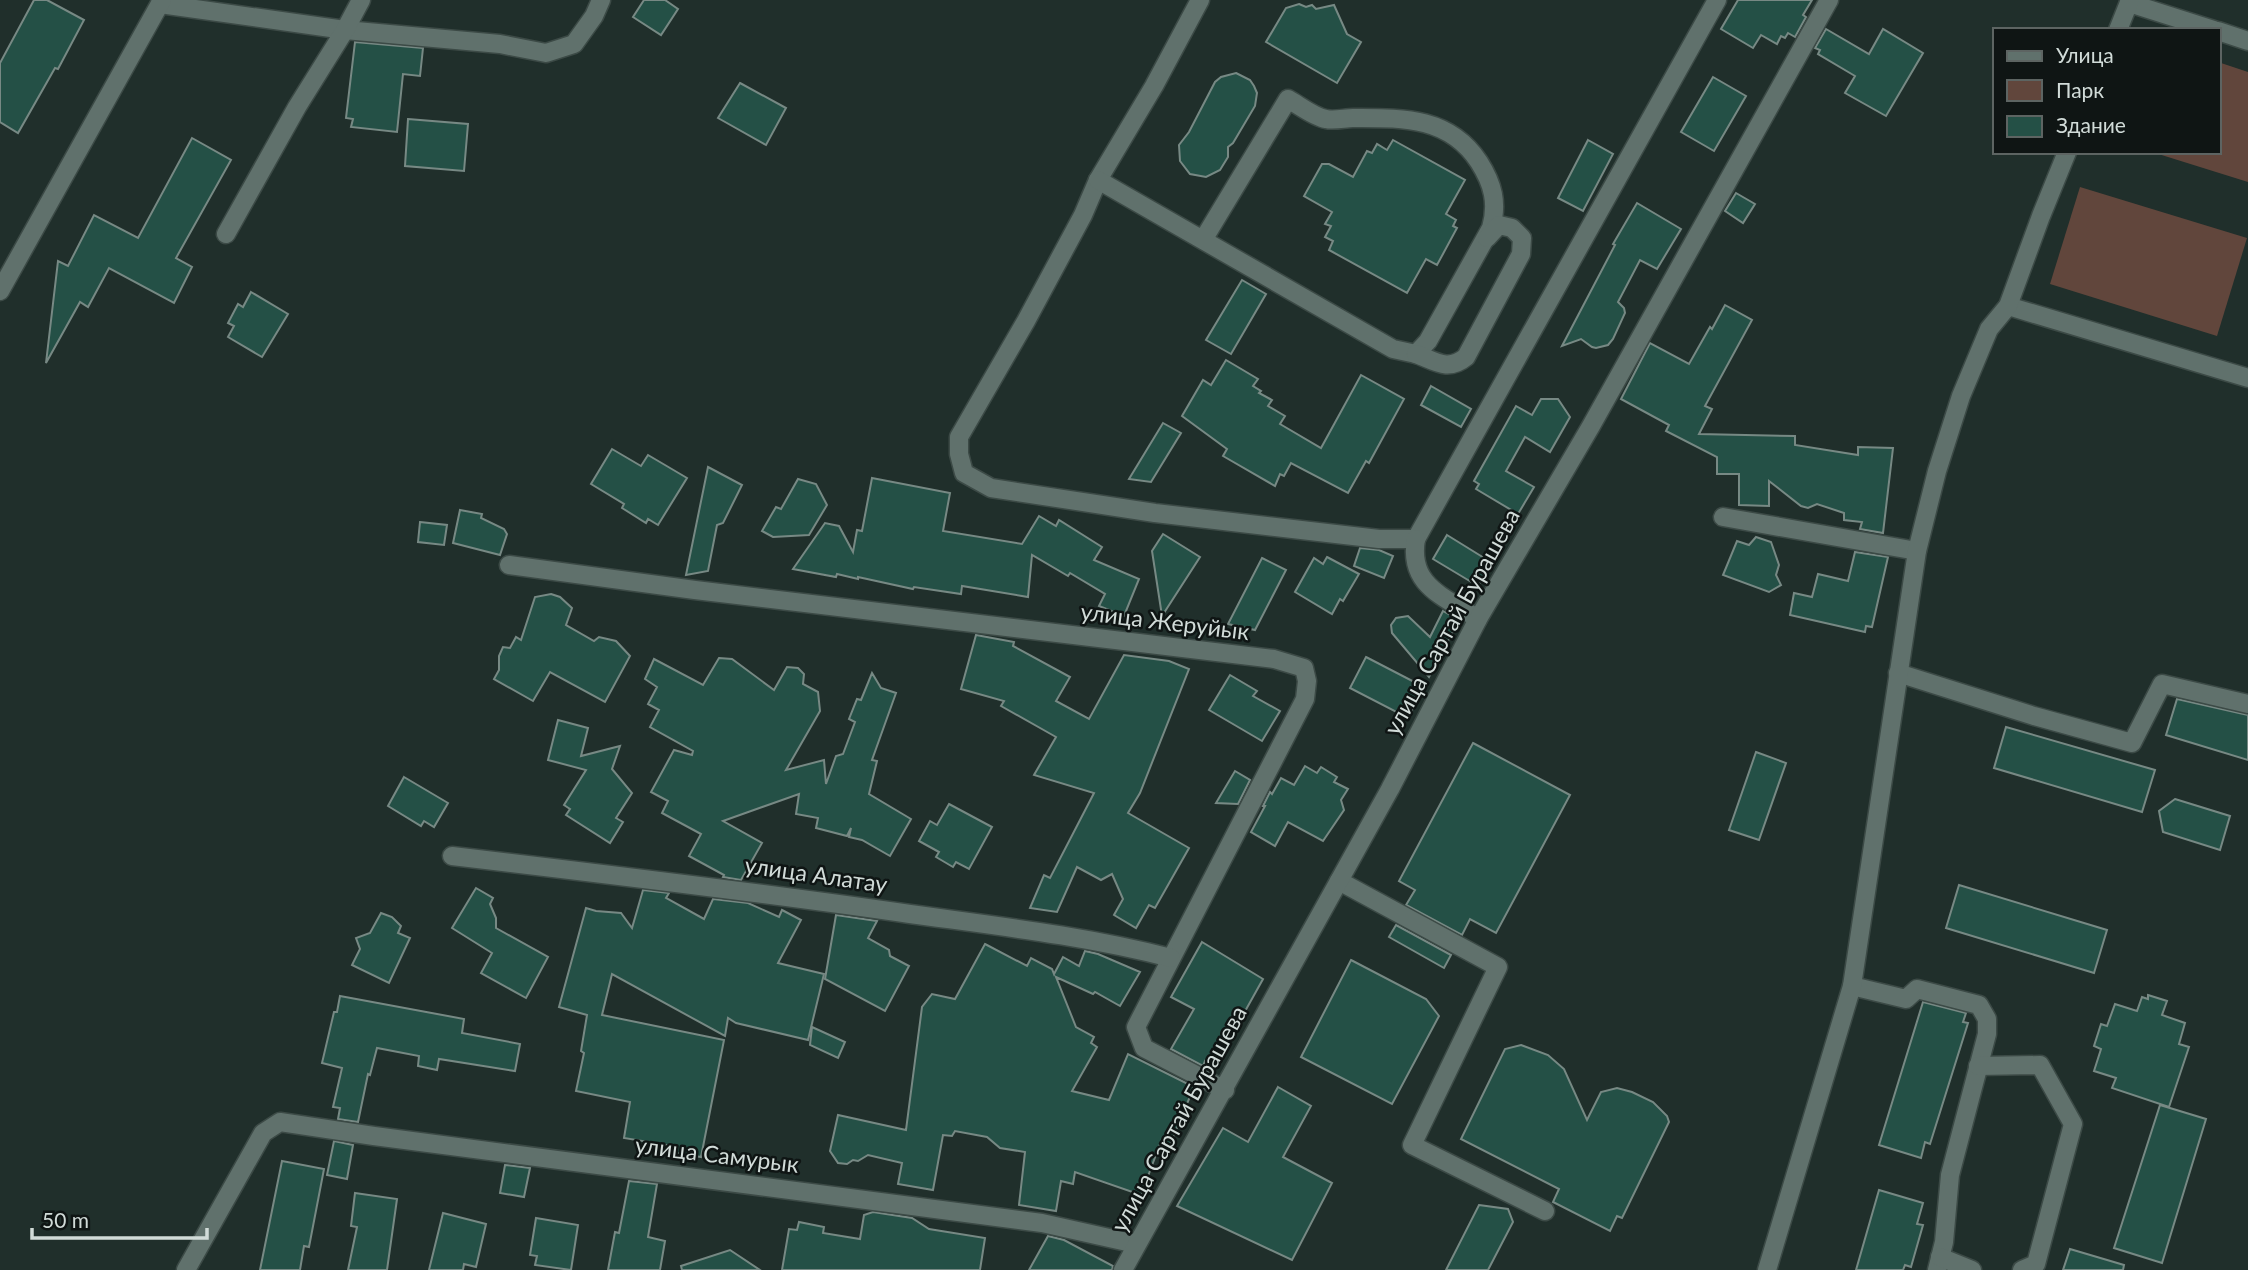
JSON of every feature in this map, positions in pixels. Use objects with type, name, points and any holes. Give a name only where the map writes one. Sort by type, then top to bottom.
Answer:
[{"type":"street","points":[[226,234],[361,0]]},
{"type":"street","points":[[0,291],[161,2],[345,30],[500,44],[546,53],[575,44],[594,16],[601,0]]},
{"type":"street","points":[[1200,0],[1154,86],[1098,180],[1083,215],[1026,321],[958,437],[964,473],[990,488],[1155,513],[1380,539],[1416,539]]},
{"type":"street","points":[[1478,619],[1431,588],[1418,575],[1413,556],[1416,539],[1717,0]]},
{"type":"street","name":"улица Сартай Бурашева","points":[[1123,1270],[1390,789],[1478,619],[1591,426],[1829,0]]},
{"type":"street","points":[[2119,28],[2129,1],[2210,28]]},
{"type":"street","points":[[2220,31],[2248,41]]},
{"type":"street","points":[[1203,240],[1288,99],[1326,119],[1393,118],[1421,121],[1452,134],[1472,151],[1485,171],[1494,192],[1495,214],[1485,241],[1428,341],[1416,354]]},
{"type":"street","points":[[1767,1270],[1852,986],[1917,551],[1937,471],[1961,396],[1989,330],[2008,306],[2066,154]]},
{"type":"street","points":[[1098,180],[1393,349],[1445,365],[1457,365],[1466,358],[1521,254],[1522,238],[1512,228],[1499,225],[1485,241]]},
{"type":"street","points":[[2008,306],[2248,378]]},
{"type":"street","points":[[1723,517],[1917,551]]},
{"type":"street","name":"улица Жеруйык","points":[[509,565],[709,592],[1274,659],[1304,668],[1307,681],[1305,699],[1136,1027],[1144,1048],[1225,1090]]},
{"type":"street","points":[[1898,673],[2034,716],[2132,743],[2162,684],[2248,705]]},
{"type":"street","name":"улица Алатау","points":[[452,856],[727,888],[863,907],[1130,947],[1171,958]]},
{"type":"street","points":[[1339,881],[1498,967],[1412,1145],[1545,1211]]},
{"type":"street","points":[[1852,986],[1906,999],[1917,989],[1979,1006],[1987,1019],[1987,1034],[1950,1175],[1944,1242],[1938,1264],[1972,1270]]},
{"type":"street","points":[[1978,1066],[2040,1065],[2073,1124],[2036,1264],[2022,1270]]},
{"type":"street","name":"улица Самурык","points":[[186,1270],[263,1133],[273,1124],[280,1122],[1042,1223],[1136,1244]]},
{"type":"green space","points":[[2220,63],[2248,72],[2248,182],[2158,154],[2220,154]]},
{"type":"green space","points":[[2080,187],[2247,238],[2217,336],[2050,284]]},
{"type":"building","points":[[34,0],[47,0],[84,20],[58,69],[55,68],[18,133],[0,122],[0,63]]},
{"type":"building","points":[[644,0],[665,0],[678,9],[661,35],[633,17]]},
{"type":"building","points":[[1738,0],[1812,0],[1795,37],[1788,33],[1785,38],[1781,36],[1777,44],[1761,35],[1753,48],[1721,29]]},
{"type":"building","points":[[1299,4],[1306,7],[1312,5],[1316,9],[1334,5],[1347,34],[1361,42],[1337,83],[1266,42],[1286,8]]},
{"type":"building","points":[[1826,29],[1869,54],[1883,29],[1923,53],[1886,116],[1845,93],[1855,76],[1818,54],[1820,50],[1815,48]]},
{"type":"building","points":[[355,42],[423,48],[420,76],[403,74],[397,132],[351,127],[353,119],[346,118]]},
{"type":"building","points":[[1236,73],[1250,80],[1254,86],[1257,93],[1255,106],[1228,147],[1228,157],[1220,170],[1206,177],[1190,174],[1180,161],[1179,145],[1189,132],[1215,82],[1221,77]]},
{"type":"building","points":[[1713,77],[1746,96],[1714,151],[1681,132]]},
{"type":"building","points":[[740,83],[786,108],[766,145],[718,118]]},
{"type":"building","points":[[408,119],[468,124],[464,171],[405,166]]},
{"type":"building","points":[[192,138],[231,160],[176,258],[192,267],[174,303],[109,268],[88,307],[80,302],[46,363],[58,261],[68,266],[94,215],[138,238]]},
{"type":"building","points":[[1393,140],[1465,180],[1446,214],[1456,220],[1453,226],[1457,228],[1437,265],[1426,259],[1407,293],[1329,250],[1333,241],[1325,237],[1331,226],[1325,224],[1332,212],[1304,196],[1322,164],[1329,164],[1353,177],[1367,151],[1372,153],[1377,144],[1387,150]]},
{"type":"building","points":[[1588,140],[1613,154],[1583,211],[1558,198]]},
{"type":"building","points":[[1736,193],[1755,204],[1743,223],[1725,211]]},
{"type":"building","points":[[1637,203],[1681,229],[1657,269],[1640,260],[1618,302],[1625,313],[1608,345],[1596,348],[1581,339],[1562,346],[1615,245],[1613,244]]},
{"type":"building","points":[[1242,280],[1266,294],[1231,354],[1206,340]]},
{"type":"building","points":[[251,292],[288,314],[262,357],[228,337],[234,326],[228,323],[238,304],[243,307]]},
{"type":"building","points":[[1725,305],[1752,320],[1705,406],[1712,409],[1699,434],[1795,436],[1795,445],[1858,455],[1858,447],[1893,448],[1883,533],[1860,529],[1862,522],[1844,520],[1844,513],[1817,504],[1808,508],[1801,506],[1769,481],[1769,506],[1739,505],[1739,474],[1717,474],[1717,457],[1666,431],[1669,425],[1621,399],[1650,343],[1689,364]]},
{"type":"building","points":[[1226,360],[1258,379],[1253,386],[1272,400],[1268,406],[1285,416],[1280,424],[1321,448],[1361,375],[1404,399],[1369,463],[1366,461],[1348,493],[1291,463],[1284,476],[1280,474],[1275,486],[1223,456],[1227,449],[1182,416],[1203,380],[1211,385]]},
{"type":"building","points":[[1431,386],[1471,409],[1461,427],[1421,405]]},
{"type":"building","points":[[1541,399],[1558,399],[1570,417],[1550,452],[1525,437],[1506,471],[1534,487],[1518,514],[1476,489],[1479,484],[1474,481],[1516,406],[1532,415]]},
{"type":"building","points":[[1163,423],[1181,433],[1151,482],[1129,479]]},
{"type":"building","points":[[612,449],[641,466],[648,455],[687,478],[658,525],[648,519],[646,523],[622,508],[624,504],[591,484]]},
{"type":"building","points":[[708,467],[742,485],[723,523],[717,525],[708,571],[686,575]]},
{"type":"building","points":[[872,478],[950,493],[943,531],[1022,544],[1039,516],[1056,526],[1059,520],[1102,547],[1094,560],[1139,579],[1124,616],[1099,606],[1105,594],[1032,555],[1028,597],[962,586],[961,594],[913,589],[858,577],[837,574],[836,577],[793,569],[825,523],[839,526],[853,552],[857,530],[862,531]]},
{"type":"building","points":[[798,479],[816,484],[827,505],[809,535],[773,537],[762,531],[776,507],[781,509]]},
{"type":"building","points":[[460,510],[482,514],[481,518],[504,529],[507,534],[500,555],[453,543]]},
{"type":"building","points":[[420,522],[447,525],[444,545],[418,542]]},
{"type":"building","points":[[1163,534],[1200,557],[1162,616],[1152,551]]},
{"type":"building","points":[[1447,535],[1489,561],[1487,564],[1490,566],[1478,586],[1433,559]]},
{"type":"building","points":[[1756,537],[1771,542],[1779,565],[1776,575],[1781,585],[1769,592],[1723,575],[1737,541],[1749,545]]},
{"type":"building","points":[[1360,548],[1379,550],[1393,556],[1384,578],[1354,566]]},
{"type":"building","points":[[1855,552],[1888,557],[1872,627],[1866,626],[1865,632],[1790,615],[1794,593],[1812,597],[1818,574],[1848,581]]},
{"type":"building","points":[[1327,557],[1359,574],[1332,614],[1295,592],[1314,558],[1323,564]]},
{"type":"building","points":[[1262,558],[1286,570],[1255,630],[1228,624]]},
{"type":"building","points":[[551,594],[560,597],[572,608],[566,625],[594,641],[599,637],[616,641],[630,656],[605,702],[550,672],[533,701],[494,679],[499,670],[499,656],[503,647],[510,648],[516,637],[521,640],[535,597]]},
{"type":"building","points":[[1443,611],[1459,620],[1429,677],[1392,633],[1391,625],[1396,618],[1408,616],[1430,637]]},
{"type":"building","points":[[976,635],[1014,642],[1013,646],[1070,677],[1056,701],[1089,719],[1124,655],[1169,661],[1189,669],[1140,793],[1128,813],[1189,848],[1155,908],[1149,905],[1136,928],[1114,915],[1123,899],[1112,874],[1101,880],[1077,867],[1057,912],[1030,908],[1044,875],[1050,878],[1094,793],[1034,775],[1056,737],[1001,706],[1004,701],[961,689]]},
{"type":"building","points":[[1366,657],[1424,687],[1408,718],[1350,688]]},
{"type":"building","points":[[719,658],[732,659],[774,690],[787,667],[798,668],[804,674],[803,684],[818,692],[820,711],[786,770],[824,760],[826,784],[836,756],[843,754],[855,722],[849,719],[857,699],[861,700],[872,673],[881,688],[896,693],[872,760],[877,761],[869,794],[911,819],[890,856],[862,840],[849,837],[851,828],[847,836],[816,828],[818,818],[796,814],[799,794],[723,821],[762,843],[741,880],[723,877],[724,875],[689,856],[701,834],[662,813],[668,801],[651,792],[674,750],[692,755],[693,751],[650,727],[659,710],[648,704],[657,687],[645,679],[654,659],[703,685]]},
{"type":"building","points":[[1230,675],[1257,691],[1253,696],[1280,711],[1262,741],[1209,710]]},
{"type":"building","points":[[2177,699],[2248,715],[2248,760],[2166,735]]},
{"type":"building","points":[[558,720],[588,728],[581,756],[620,746],[612,769],[632,793],[616,818],[623,822],[610,843],[566,815],[570,809],[564,805],[586,770],[548,760]]},
{"type":"building","points":[[2006,727],[2155,770],[2142,812],[1994,768]]},
{"type":"building","points":[[1473,743],[1570,795],[1496,933],[1470,919],[1462,935],[1406,905],[1415,890],[1399,881]]},
{"type":"building","points":[[1756,752],[1786,763],[1759,840],[1729,830]]},
{"type":"building","points":[[1305,766],[1317,773],[1321,767],[1337,777],[1334,782],[1348,789],[1341,800],[1344,810],[1323,841],[1288,822],[1275,846],[1251,832],[1270,792],[1272,794],[1281,778],[1294,785]]},
{"type":"building","points":[[1235,771],[1250,780],[1238,804],[1216,803]]},
{"type":"building","points":[[404,777],[448,803],[434,827],[424,821],[421,826],[388,806]]},
{"type":"building","points":[[2175,799],[2230,816],[2220,850],[2163,832],[2159,811]]},
{"type":"building","points":[[949,804],[992,827],[969,869],[956,862],[953,867],[936,857],[939,852],[919,841],[930,821],[937,825]]},
{"type":"building","points":[[1959,885],[2107,930],[2094,973],[1946,928]]},
{"type":"building","points":[[476,888],[493,898],[490,904],[496,918],[496,928],[548,957],[526,998],[481,973],[492,953],[452,928]]},
{"type":"building","points":[[643,890],[669,893],[666,898],[704,919],[713,899],[748,903],[779,917],[782,910],[801,920],[778,963],[824,974],[808,1040],[736,1023],[728,1018],[725,1036],[612,974],[602,1015],[724,1040],[701,1157],[672,1152],[673,1146],[624,1138],[630,1102],[576,1091],[584,1053],[581,1051],[587,1015],[559,1007],[586,908],[621,913],[632,928]]},
{"type":"building","points":[[381,913],[392,917],[401,926],[398,933],[410,938],[389,983],[352,965],[360,949],[356,938],[370,933]]},
{"type":"building","points":[[836,915],[877,921],[868,938],[889,950],[890,956],[909,966],[885,1011],[825,979]]},
{"type":"building","points":[[1396,925],[1451,955],[1444,968],[1389,937]]},
{"type":"building","points":[[1202,942],[1263,979],[1214,1067],[1205,1061],[1203,1066],[1171,1049],[1194,1009],[1171,997]]},
{"type":"building","points":[[985,944],[1027,966],[1031,958],[1052,969],[1054,974],[1063,957],[1079,966],[1085,951],[1140,972],[1120,1006],[1095,992],[1093,994],[1056,977],[1076,1027],[1094,1037],[1091,1043],[1097,1047],[1072,1091],[1109,1100],[1128,1054],[1194,1087],[1169,1147],[1160,1144],[1141,1195],[1075,1172],[1073,1184],[1061,1181],[1056,1211],[1019,1205],[1025,1152],[1000,1148],[987,1137],[955,1131],[952,1136],[943,1135],[933,1190],[898,1184],[902,1163],[868,1155],[847,1164],[838,1163],[830,1151],[838,1115],[906,1130],[922,1007],[932,994],[955,999]]},
{"type":"building","points":[[1351,960],[1426,999],[1439,1016],[1392,1104],[1301,1057]]},
{"type":"building","points":[[2148,995],[2167,1001],[2162,1015],[2185,1023],[2179,1044],[2189,1047],[2169,1107],[2112,1088],[2116,1078],[2094,1071],[2101,1049],[2094,1046],[2101,1024],[2107,1026],[2115,1004],[2137,1011],[2142,997],[2148,999]]},
{"type":"building","points":[[340,996],[464,1019],[462,1033],[520,1044],[515,1071],[439,1059],[437,1070],[418,1066],[419,1056],[377,1048],[370,1075],[368,1074],[358,1122],[338,1119],[340,1108],[333,1107],[342,1068],[322,1063]]},
{"type":"building","points":[[1923,1002],[1966,1013],[1963,1022],[1968,1023],[1930,1144],[1925,1142],[1921,1158],[1879,1145]]},
{"type":"building","points":[[812,1027],[845,1042],[838,1058],[810,1045]]},
{"type":"building","points":[[1521,1045],[1548,1055],[1564,1069],[1587,1120],[1601,1092],[1617,1088],[1653,1102],[1667,1116],[1669,1122],[1622,1218],[1617,1216],[1610,1231],[1553,1202],[1559,1189],[1461,1139],[1505,1049]]},
{"type":"building","points":[[1278,1087],[1311,1106],[1283,1157],[1332,1183],[1292,1260],[1177,1206],[1223,1128],[1248,1142]]},
{"type":"building","points":[[2160,1105],[2206,1119],[2162,1263],[2114,1248]]},
{"type":"building","points":[[334,1141],[353,1145],[347,1179],[327,1175]]},
{"type":"building","points":[[282,1161],[324,1169],[309,1247],[304,1246],[300,1270],[260,1270]]},
{"type":"building","points":[[505,1165],[530,1168],[524,1197],[500,1193]]},
{"type":"building","points":[[629,1181],[657,1184],[648,1237],[665,1241],[660,1270],[608,1270],[615,1232],[619,1233]]},
{"type":"building","points":[[1879,1190],[1923,1203],[1917,1224],[1923,1225],[1911,1267],[1905,1265],[1903,1270],[1856,1270]]},
{"type":"building","points":[[355,1193],[397,1199],[387,1270],[348,1270],[357,1227],[351,1226]]},
{"type":"building","points":[[1479,1205],[1508,1209],[1513,1222],[1488,1270],[1446,1270]]},
{"type":"building","points":[[873,1212],[912,1218],[929,1229],[985,1238],[980,1270],[782,1270],[789,1229],[797,1230],[799,1222],[824,1227],[823,1233],[860,1239],[864,1215]]},
{"type":"building","points":[[443,1213],[486,1224],[476,1267],[464,1264],[463,1270],[429,1270]]},
{"type":"building","points":[[536,1218],[578,1225],[571,1270],[535,1265],[537,1256],[530,1255]]},
{"type":"building","points":[[1048,1236],[1064,1240],[1113,1266],[1112,1270],[1029,1270]]},
{"type":"building","points":[[2070,1249],[2124,1265],[2123,1270],[2063,1270]]},
{"type":"building","points":[[730,1250],[760,1270],[682,1270],[681,1266]]}]
